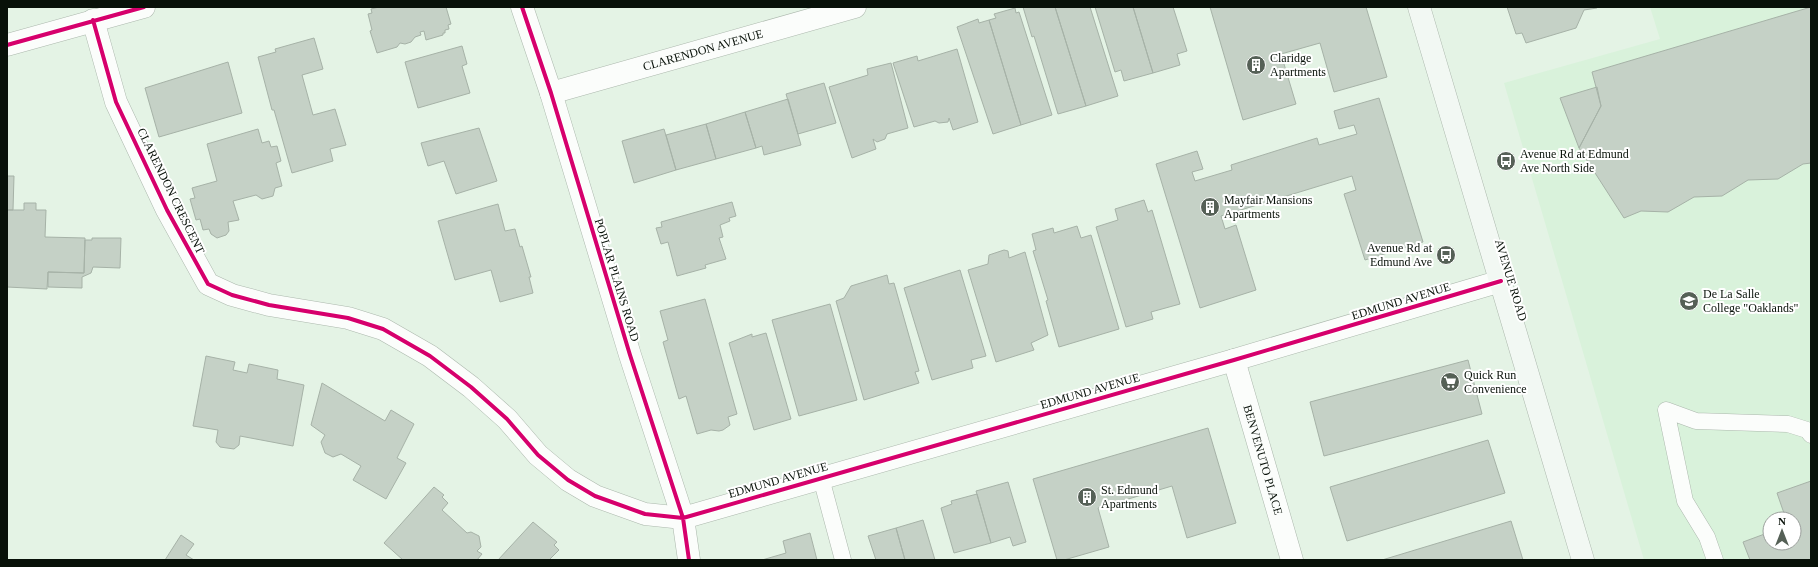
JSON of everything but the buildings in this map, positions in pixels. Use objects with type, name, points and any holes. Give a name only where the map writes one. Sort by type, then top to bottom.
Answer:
[{"type":"main road","name":"AVENUE ROAD","points":[[1419,7],[1583,560]]},
{"type":"street","points":[[7,44],[144,7]]},
{"type":"street","name":"POPLAR PLAINS ROAD","points":[[522,7],[551,93],[630,355],[683,518],[689,560]]},
{"type":"street","name":"CLARENDON AVENUE","points":[[551,93],[855,7]]},
{"type":"street","name":"CLARENDON CRESCENT","points":[[93,20],[116,102],[167,210],[208,284],[232,295],[269,305],[348,318],[384,329],[430,356],[471,387],[507,419],[538,455],[568,480],[595,496],[646,514],[683,518]]},
{"type":"street","name":"EDMUND AVENUE","points":[[683,518],[1234,360],[1501,281]]},
{"type":"street","name":"BENVENUTO PLACE","points":[[1234,360],[1292,560]]},
{"type":"lane","points":[[1715,560],[1707,537],[1685,501],[1666,410],[1696,421],[1788,424],[1807,430],[1811,435]]},
{"type":"lane","points":[[821,478],[842,560]]},
{"type":"shaded area","name":"De La Salle College \"Oaklands\"","points":[[1650,7],[1811,7],[1811,560],[1644,560],[1504,83],[1660,39]]},
{"type":"cycle path","points":[[7,45],[144,7]]},
{"type":"cycle path","points":[[522,7],[551,93],[630,355],[683,518],[689,560]]},
{"type":"cycle path","points":[[93,20],[116,102],[167,210],[208,284],[232,295],[269,305],[348,318],[383,329],[430,356],[471,387],[507,419],[538,455],[568,480],[595,496],[645,514],[683,518],[1234,360],[1501,281]]},
{"type":"place","name":"Claridge Apartments","points":[[1256,65]]},
{"type":"place","name":"Avenue Rd at Edmund Ave North Side","points":[[1506,161]]},
{"type":"place","name":"Mayfair Mansions Apartments","points":[[1210,207]]},
{"type":"place","name":"Avenue Rd at Edmund Ave","points":[[1446,255]]},
{"type":"place","name":"De La Salle College \"Oaklands\"","points":[[1689,301]]},
{"type":"place","name":"Quick Run Convenience","points":[[1450,382]]},
{"type":"place","name":"St. Edmund Apartments","points":[[1087,497]]}]
